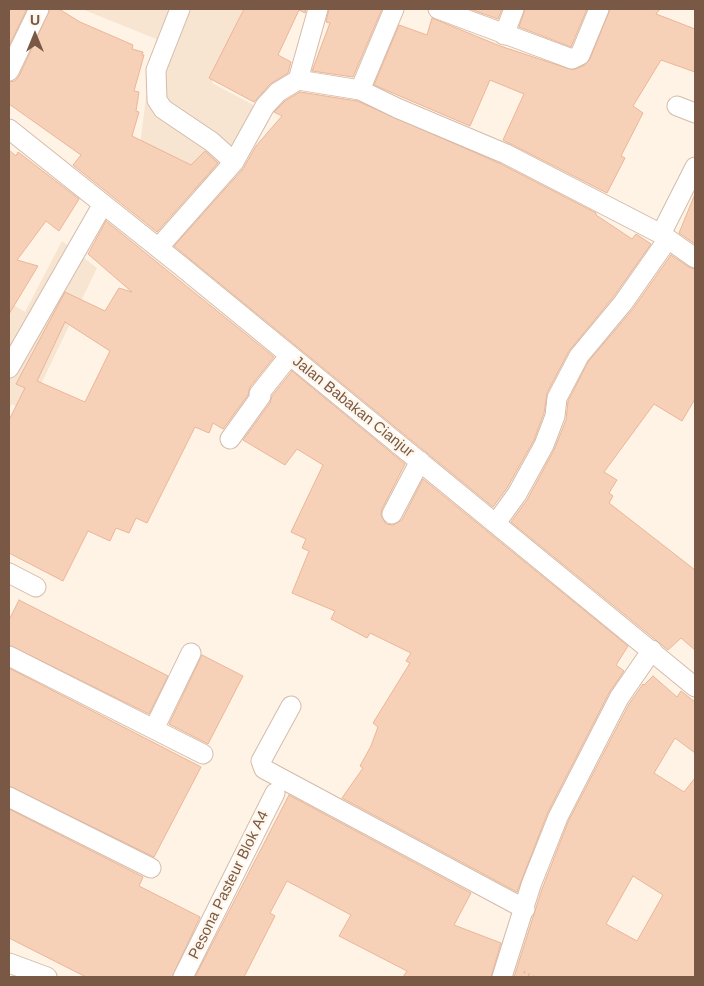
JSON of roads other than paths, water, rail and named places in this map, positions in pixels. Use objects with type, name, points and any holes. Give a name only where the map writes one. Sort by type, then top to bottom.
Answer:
[{"type":"street","points":[[9,71],[38,9]]},
{"type":"street","points":[[180,9],[156,70],[157,100],[163,108],[212,142],[234,162]]},
{"type":"street","points":[[298,80],[318,9]]},
{"type":"street","points":[[360,90],[394,9]]},
{"type":"street","points":[[438,9],[565,59],[576,59],[580,55],[599,9]]},
{"type":"street","points":[[504,35],[514,9]]},
{"type":"street","points":[[158,248],[234,162],[265,106],[278,92],[298,80],[360,90],[406,112],[506,154],[665,237],[695,258]]},
{"type":"street","points":[[676,106],[695,113]]},
{"type":"street","name":"Jalan Babakan Cianjur","points":[[9,129],[290,355],[695,687]]},
{"type":"street","points":[[496,523],[517,494],[544,445],[555,416],[557,398],[579,356],[623,303],[665,237],[695,167]]},
{"type":"street","points":[[12,356],[103,204]]},
{"type":"street","points":[[230,439],[261,396],[260,394],[290,355]]},
{"type":"street","points":[[392,514],[420,461]]},
{"type":"street","points":[[11,579],[36,587]]},
{"type":"street","points":[[502,977],[531,886],[558,817],[619,698],[652,650]]},
{"type":"street","points":[[154,730],[191,653]]},
{"type":"street","points":[[9,656],[203,754]]},
{"type":"street","points":[[291,706],[261,761],[264,769],[525,909]]},
{"type":"street","name":"Pesona Pasteur Blok A4","points":[[183,977],[275,793]]},
{"type":"street","points":[[9,797],[151,868]]},
{"type":"street","points":[[9,963],[46,977]]}]
